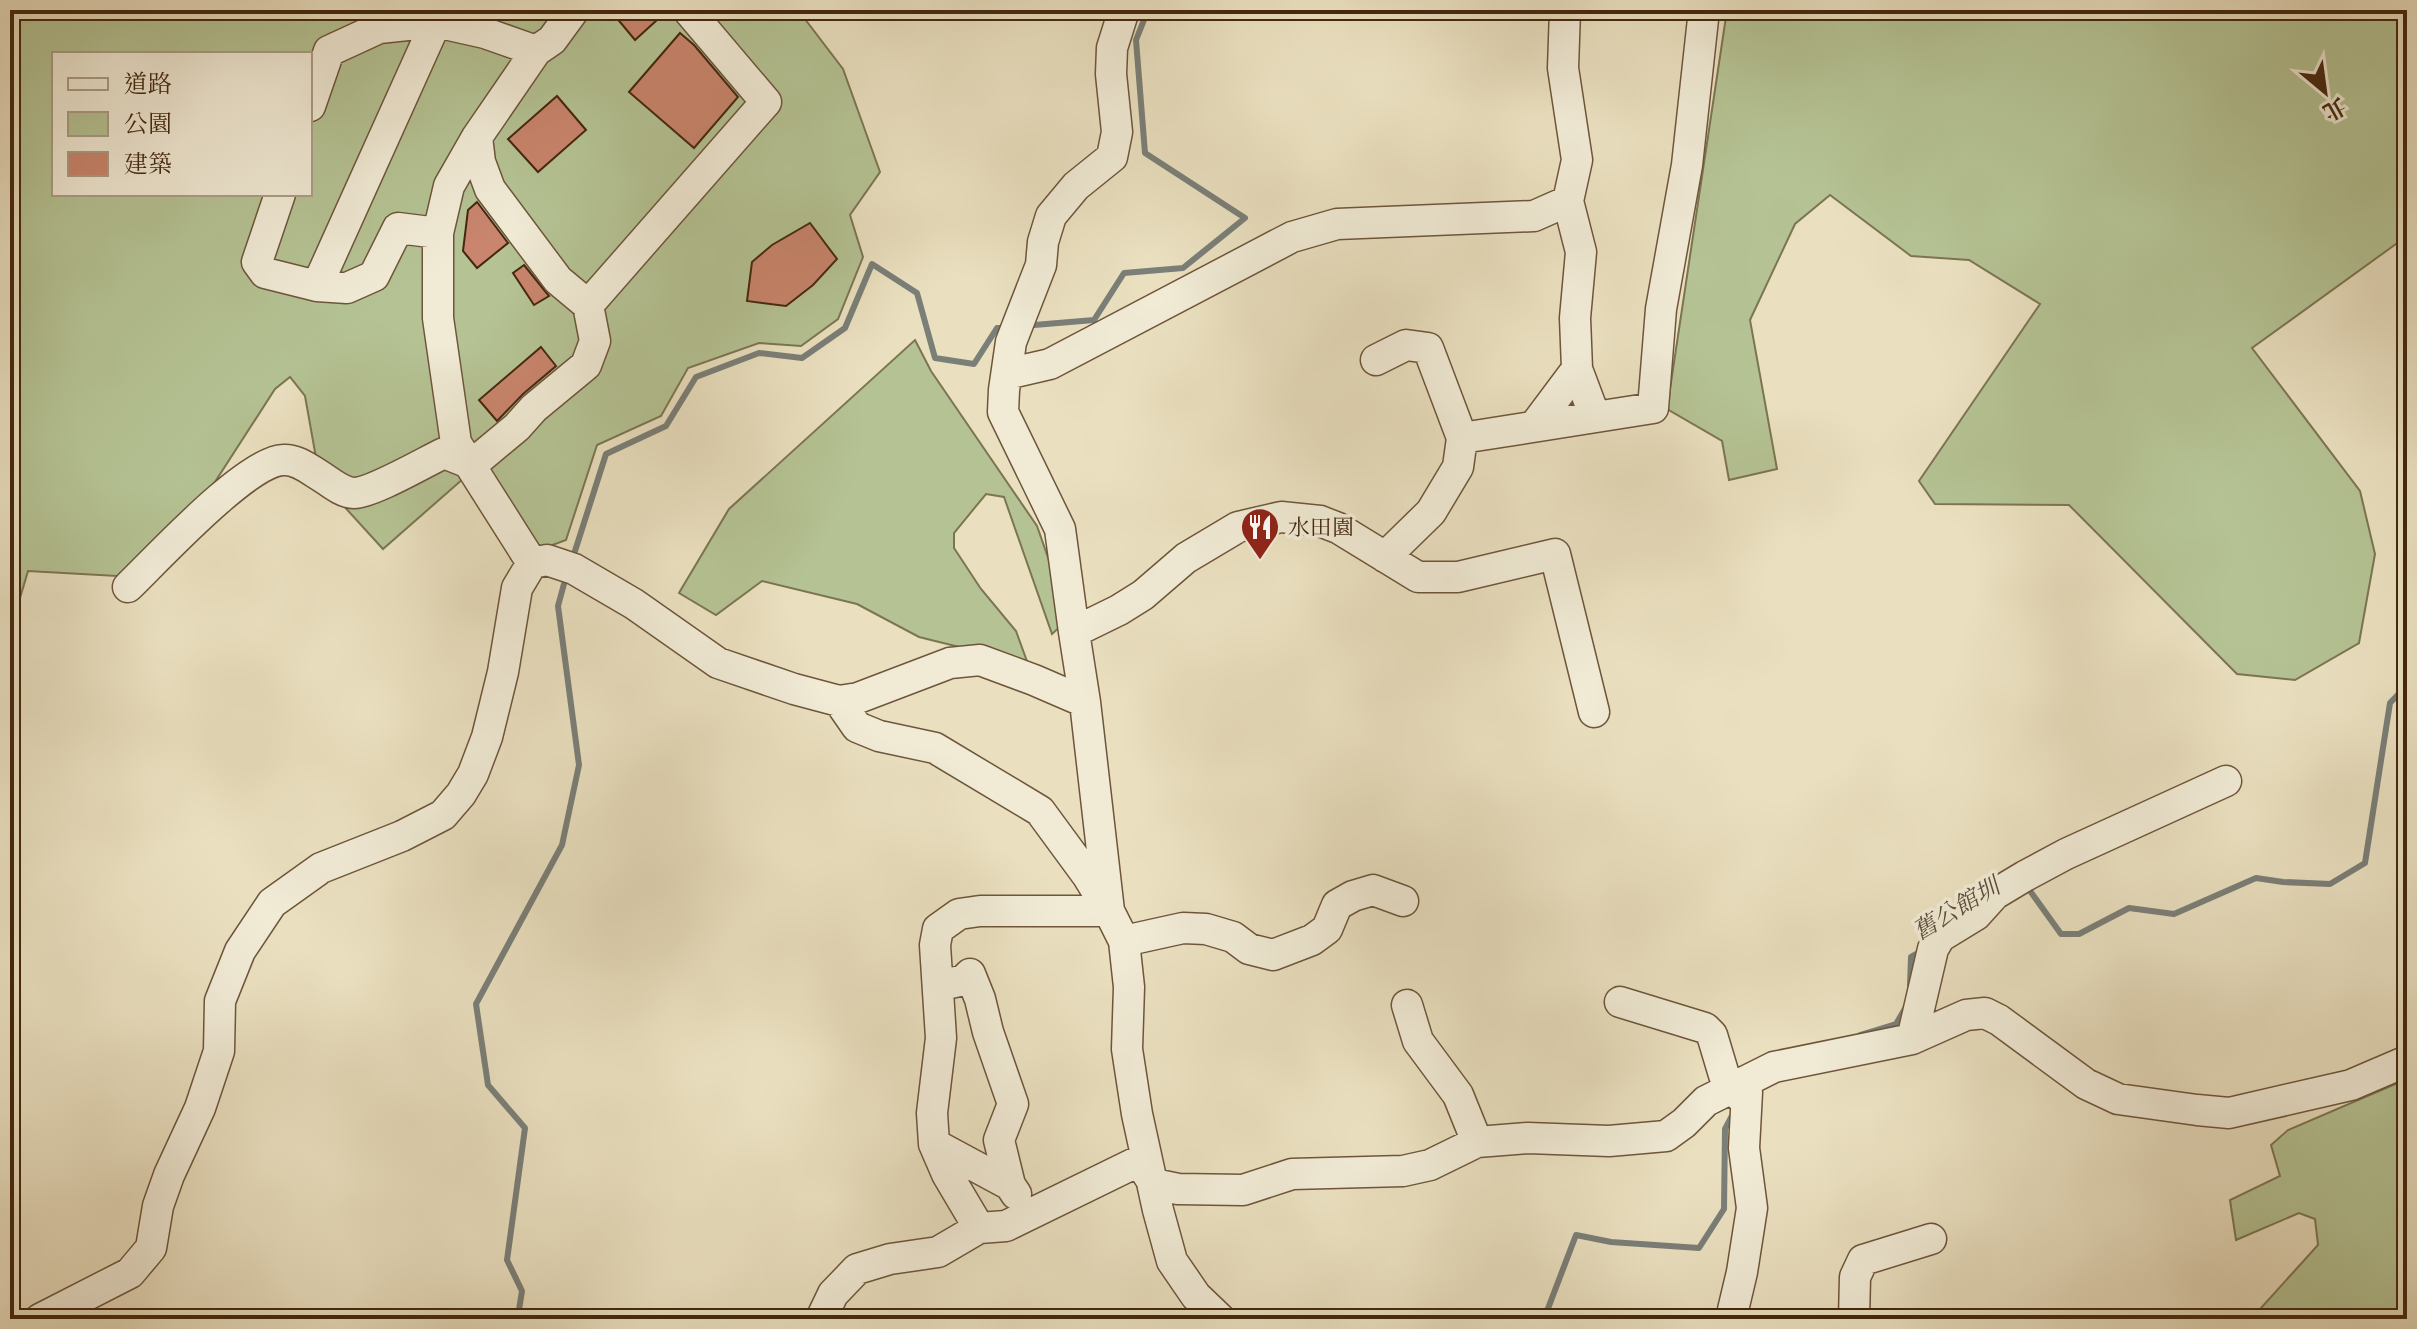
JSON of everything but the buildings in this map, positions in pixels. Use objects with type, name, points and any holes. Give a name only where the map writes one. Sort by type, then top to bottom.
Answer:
[{"type":"street","points":[[532,563],[456,443],[438,318],[438,233],[449,186],[477,137],[536,51],[552,40],[574,10]]},
{"type":"street","points":[[588,305],[766,102],[688,10]]},
{"type":"street","points":[[1109,911],[1085,702],[1060,529],[1003,412],[1011,342],[1041,265],[1043,242],[1051,216],[1076,186],[1112,157],[1117,132],[1111,74],[1112,48],[1124,10]]},
{"type":"street","points":[[1565,10],[1563,68],[1577,160],[1568,201],[1581,252],[1575,318],[1577,369],[1595,417]]},
{"type":"street","points":[[1462,438],[1653,408],[1661,309],[1687,165],[1704,10]]},
{"type":"street","points":[[312,100],[329,51],[379,28],[436,22],[485,33],[536,51]]},
{"type":"street","points":[[317,286],[436,22]]},
{"type":"street","points":[[128,587],[235,484],[265,465],[276,461],[296,461],[344,491],[353,493],[368,490],[444,453],[469,463],[505,437],[534,408],[586,365],[595,341],[588,305],[558,280],[490,189],[480,162],[477,137]]},
{"type":"street","points":[[279,196],[257,262],[265,273],[317,286],[347,288],[374,276],[398,228],[438,233]]},
{"type":"street","points":[[1007,374],[1050,364],[1292,237],[1337,224],[1534,216],[1568,201]]},
{"type":"street","points":[[1376,360],[1406,345],[1428,348],[1462,438],[1458,467],[1431,512],[1385,557]]},
{"type":"street","points":[[1535,425],[1577,369]]},
{"type":"street","points":[[1074,632],[1143,595],[1186,558],[1238,527],[1281,517],[1320,521],[1338,528],[1418,577],[1458,577],[1555,554],[1594,712]]},
{"type":"street","points":[[40,1319],[130,1273],[151,1248],[158,1206],[200,1108],[219,1051],[220,1001],[240,951],[272,903],[321,868],[402,836],[443,815],[461,794],[473,774],[487,737],[503,672],[517,588],[532,563],[547,560],[574,569],[634,604],[718,663],[839,701],[858,698],[950,663],[980,660],[1085,702]]},
{"type":"street","points":[[839,701],[857,727],[879,736],[935,748],[1040,811],[1087,875],[1124,941],[1129,987],[1127,1049],[1137,1114],[1172,1261],[1196,1296],[1220,1319]]},
{"type":"street","points":[[1912,1039],[1933,949],[1940,937],[1976,915],[1995,894],[2052,861],[2226,781]]},
{"type":"street","points":[[1124,941],[1183,928],[1206,929],[1233,937],[1249,949],[1273,955],[1312,940],[1327,929],[1337,905],[1353,896],[1373,890],[1403,901]]},
{"type":"street","points":[[979,1228],[947,1174],[934,1144],[932,1113],[941,1038],[935,945],[938,929],[959,914],[980,911],[1109,911]]},
{"type":"street","points":[[938,986],[964,980],[970,974],[980,999],[1013,1104],[999,1140],[1010,1185],[1028,1215]]},
{"type":"street","points":[[1620,1002],[1705,1028],[1712,1035],[1724,1075],[1741,1097],[1747,1092],[1744,1148],[1752,1208],[1733,1310],[1736,1319]]},
{"type":"street","points":[[1407,1005],[1418,1041],[1458,1095],[1477,1142]]},
{"type":"street","points":[[821,1319],[833,1294],[857,1269],[890,1259],[938,1252],[979,1228],[1006,1226],[1139,1161],[1154,1184],[1178,1189],[1243,1190],[1292,1174],[1403,1171],[1430,1165],[1477,1142],[1528,1138],[1609,1141],[1666,1136],[1706,1101],[1774,1067],[1912,1039],[1966,1015],[1985,1013],[1999,1020],[2086,1084],[2118,1099],[2229,1113],[2351,1085],[2407,1061]]},
{"type":"street","points":[[934,1144],[1010,1185]]},
{"type":"street","points":[[1854,1319],[1855,1277],[1863,1260],[1931,1239]]},
{"type":"green space","points":[[10,10],[798,10],[843,69],[880,172],[850,215],[863,257],[838,319],[801,346],[759,343],[688,368],[661,416],[597,445],[566,540],[512,560],[464,478],[383,549],[320,480],[305,396],[290,377],[275,389],[153,578],[28,571],[10,632]]},
{"type":"green space","points":[[1727,10],[2407,10],[2407,236],[2252,348],[2360,491],[2375,554],[2359,643],[2295,680],[2237,674],[2069,505],[1935,504],[1919,481],[2040,304],[1969,260],[1911,256],[1830,195],[1795,224],[1750,320],[1777,469],[1729,480],[1722,441],[1667,409]]},
{"type":"green space","points":[[915,340],[931,371],[1037,526],[1053,572],[1064,623],[1052,634],[1004,497],[986,494],[954,533],[954,548],[981,589],[1016,631],[1028,664],[919,637],[857,604],[762,581],[716,615],[679,593],[729,509]]},
{"type":"green space","points":[[2407,1079],[2407,1319],[2251,1319],[2318,1245],[2315,1219],[2299,1213],[2236,1240],[2230,1200],[2280,1176],[2271,1145],[2288,1130]]},
{"type":"waterway","points":[[1034,325],[1094,320],[1124,273],[1183,268],[1245,218],[1145,153],[1136,40],[1148,10]]},
{"type":"waterway","points":[[575,551],[606,454],[666,426],[696,377],[759,353],[802,358],[845,328],[872,264],[917,293],[935,358],[974,364],[997,328],[1000,328]]},
{"type":"waterway","points":[[514,1319],[518,1316],[522,1291],[507,1260],[525,1128],[488,1085],[476,1004],[562,845],[579,765],[558,606],[564,584]]},
{"type":"waterway","name":"舊公館圳","points":[[2024,890],[2028,888],[2061,934],[2079,934],[2129,908],[2174,914],[2256,878],[2330,884],[2365,863],[2390,703],[2407,685]]},
{"type":"waterway","name":"舊公館圳","points":[[1910,985],[1911,957],[1922,951]]},
{"type":"waterway","name":"舊公館圳","points":[[1860,1035],[1896,1024],[1906,1007]]},
{"type":"waterway","name":"舊公館圳","points":[[1544,1319],[1576,1235],[1611,1242],[1699,1248],[1724,1209],[1725,1129],[1734,1112]]},
{"type":"place","name":"水田園","points":[[1260,561]]}]
